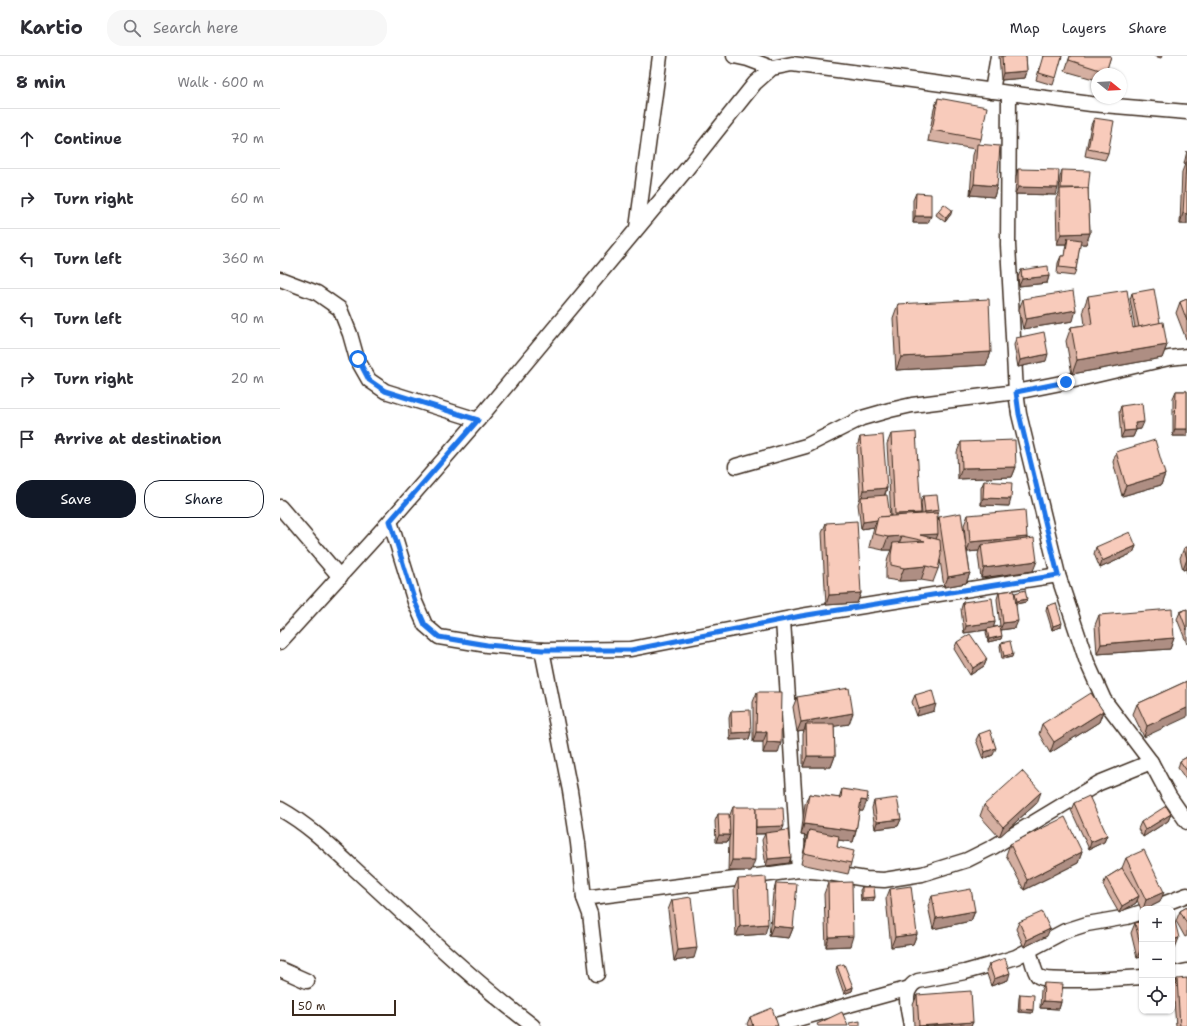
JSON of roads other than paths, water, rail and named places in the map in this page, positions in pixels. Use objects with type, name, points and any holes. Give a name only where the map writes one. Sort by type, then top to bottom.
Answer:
[{"type":"street","points":[[637,228],[660,56]]},
{"type":"street","points":[[734,56],[748,59],[772,68]]},
{"type":"street","points":[[992,91],[998,56]]},
{"type":"street","points":[[280,642],[390,521],[478,420],[685,171],[755,83],[772,68],[792,64],[1091,104],[1187,112]]},
{"type":"street","points":[[1009,94],[1008,245],[1016,392],[1019,414],[1058,575],[1087,662],[1098,688],[1112,710],[1151,762],[1169,796],[1187,822]]},
{"type":"street","points":[[280,279],[317,293],[340,309],[358,359],[369,380],[385,391],[478,420]]},
{"type":"street","points":[[736,466],[806,446],[862,418],[890,410],[912,405],[1016,392],[1169,358],[1187,356]]},
{"type":"street","points":[[280,508],[340,577]]},
{"type":"street","points":[[390,521],[415,602],[425,625],[439,637],[487,645],[542,650],[631,650],[783,620],[1058,575]]},
{"type":"street","points":[[783,620],[799,870]]},
{"type":"street","points":[[542,650],[570,791],[584,898],[590,914],[597,974]]},
{"type":"street","points":[[584,898],[799,870],[884,880],[922,874],[967,860],[993,848],[1098,783],[1151,762]]},
{"type":"street","points":[[280,809],[323,841],[464,969],[533,1026]]},
{"type":"street","points":[[1158,906],[1187,895]]},
{"type":"street","points":[[911,1026],[907,995],[912,984],[918,981],[984,967],[1016,957],[1065,931],[1087,924],[1127,917],[1139,913]]},
{"type":"street","points":[[1029,950],[1037,974],[1040,978],[1070,980],[1139,977]]},
{"type":"street","points":[[280,969],[307,981]]},
{"type":"street","points":[[1175,973],[1187,971]]},
{"type":"street","points":[[776,1025],[910,988]]}]
